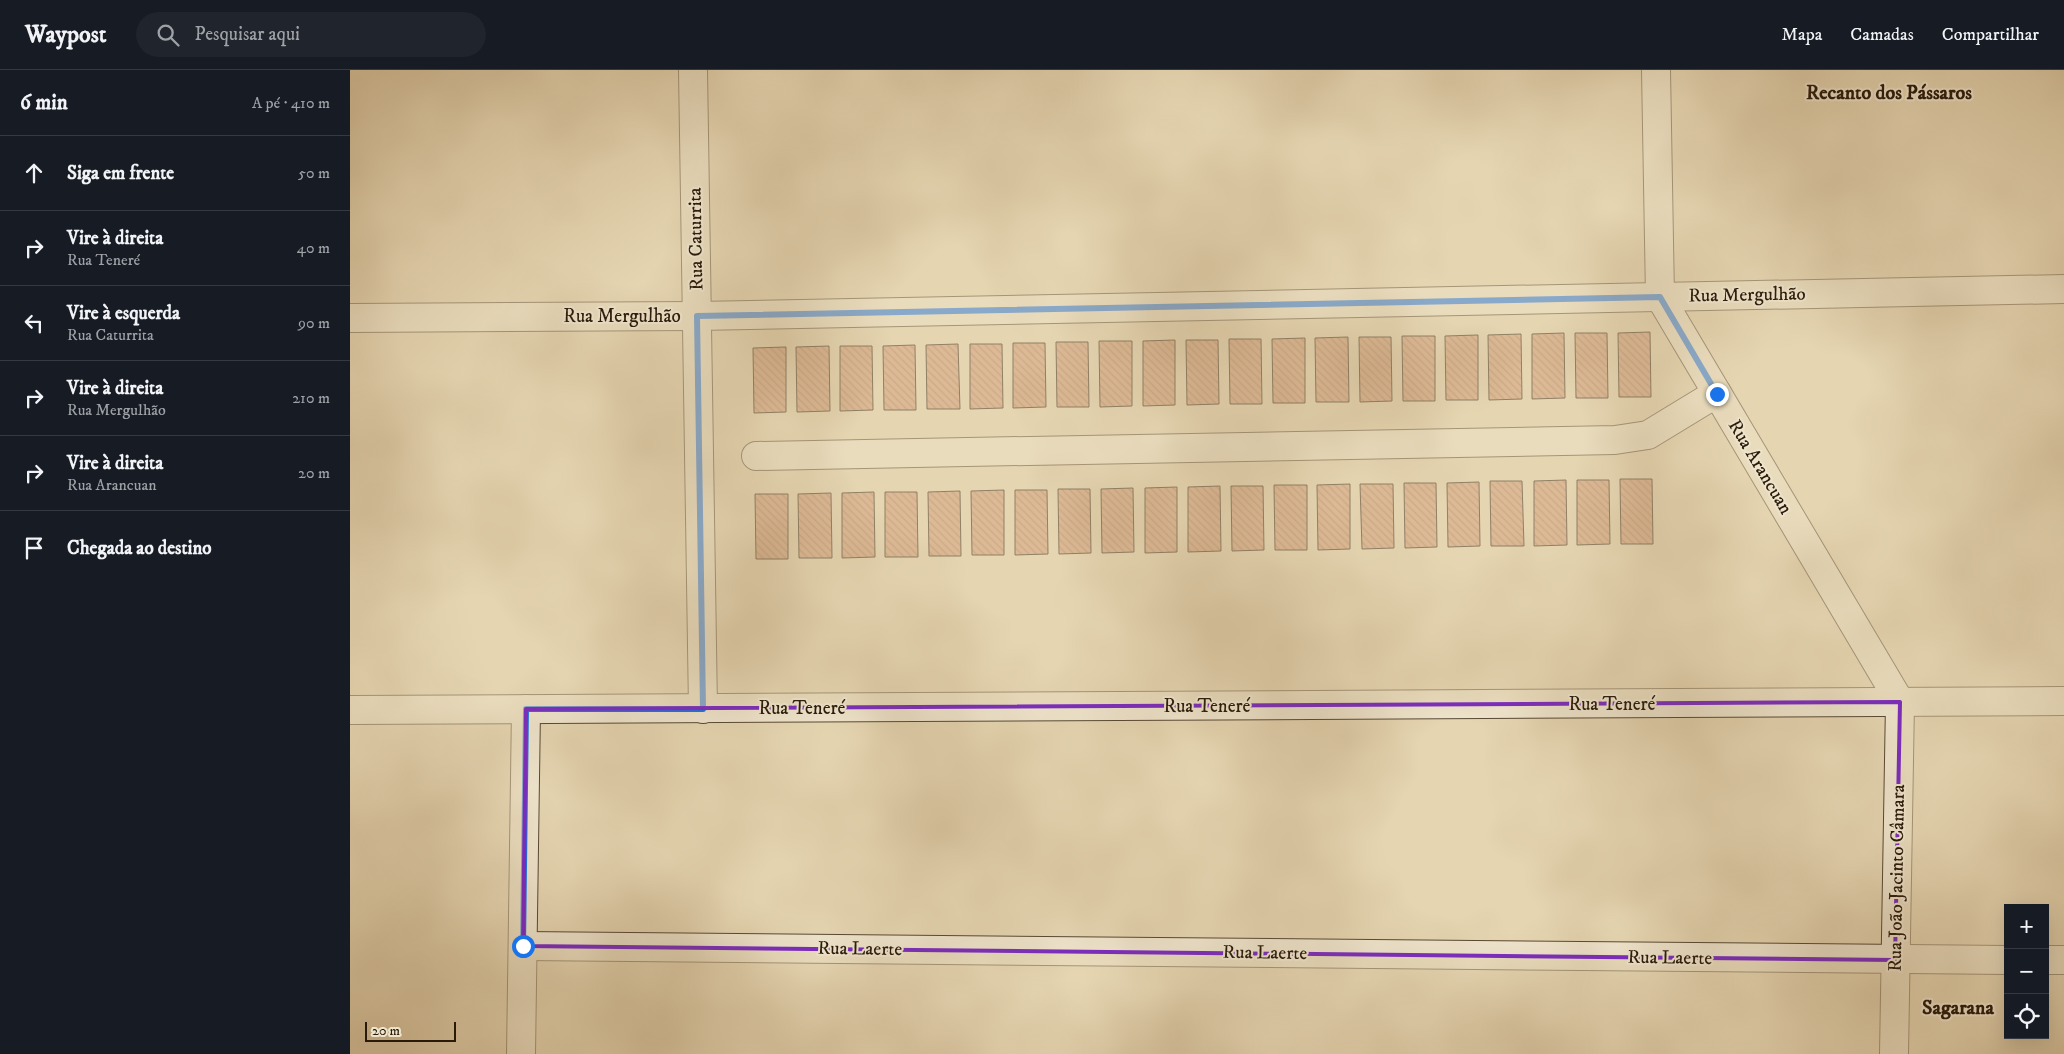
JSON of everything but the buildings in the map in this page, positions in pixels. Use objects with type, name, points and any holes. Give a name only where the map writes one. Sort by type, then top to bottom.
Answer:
[{"type":"street","name":"Rua Caturrita","points":[[693,70],[703,709]]},
{"type":"street","name":"Rua Arancuan","points":[[1656,70],[1660,297],[1900,702]]},
{"type":"street","name":"Rua Mergulhão","points":[[350,318],[697,316],[2064,289]]},
{"type":"street","points":[[756,456],[1615,440],[1648,435],[1717,394]]},
{"type":"street","name":"Rua Teneré","points":[[350,710],[2064,701]]},
{"type":"street","name":"Rua João Jacinto Câmara","points":[[1894,1054],[1900,702]]},
{"type":"street","points":[[521,1054],[526,709]]},
{"type":"street","name":"Rua Laerte","points":[[523,946],[2004,960]]},
{"type":"street","points":[[2049,960],[2064,960]]},
{"type":"highlighted area","points":[[1900,702],[1895,960],[523,946],[526,709]]},
{"type":"district","name":"Recanto dos Pássaros","points":[[1889,93]]},
{"type":"district","name":"Sagarana","points":[[1958,1008]]},
{"type":"route","points":[[523,946],[526,709],[703,709],[697,316],[1660,297],[1717,394]]}]
